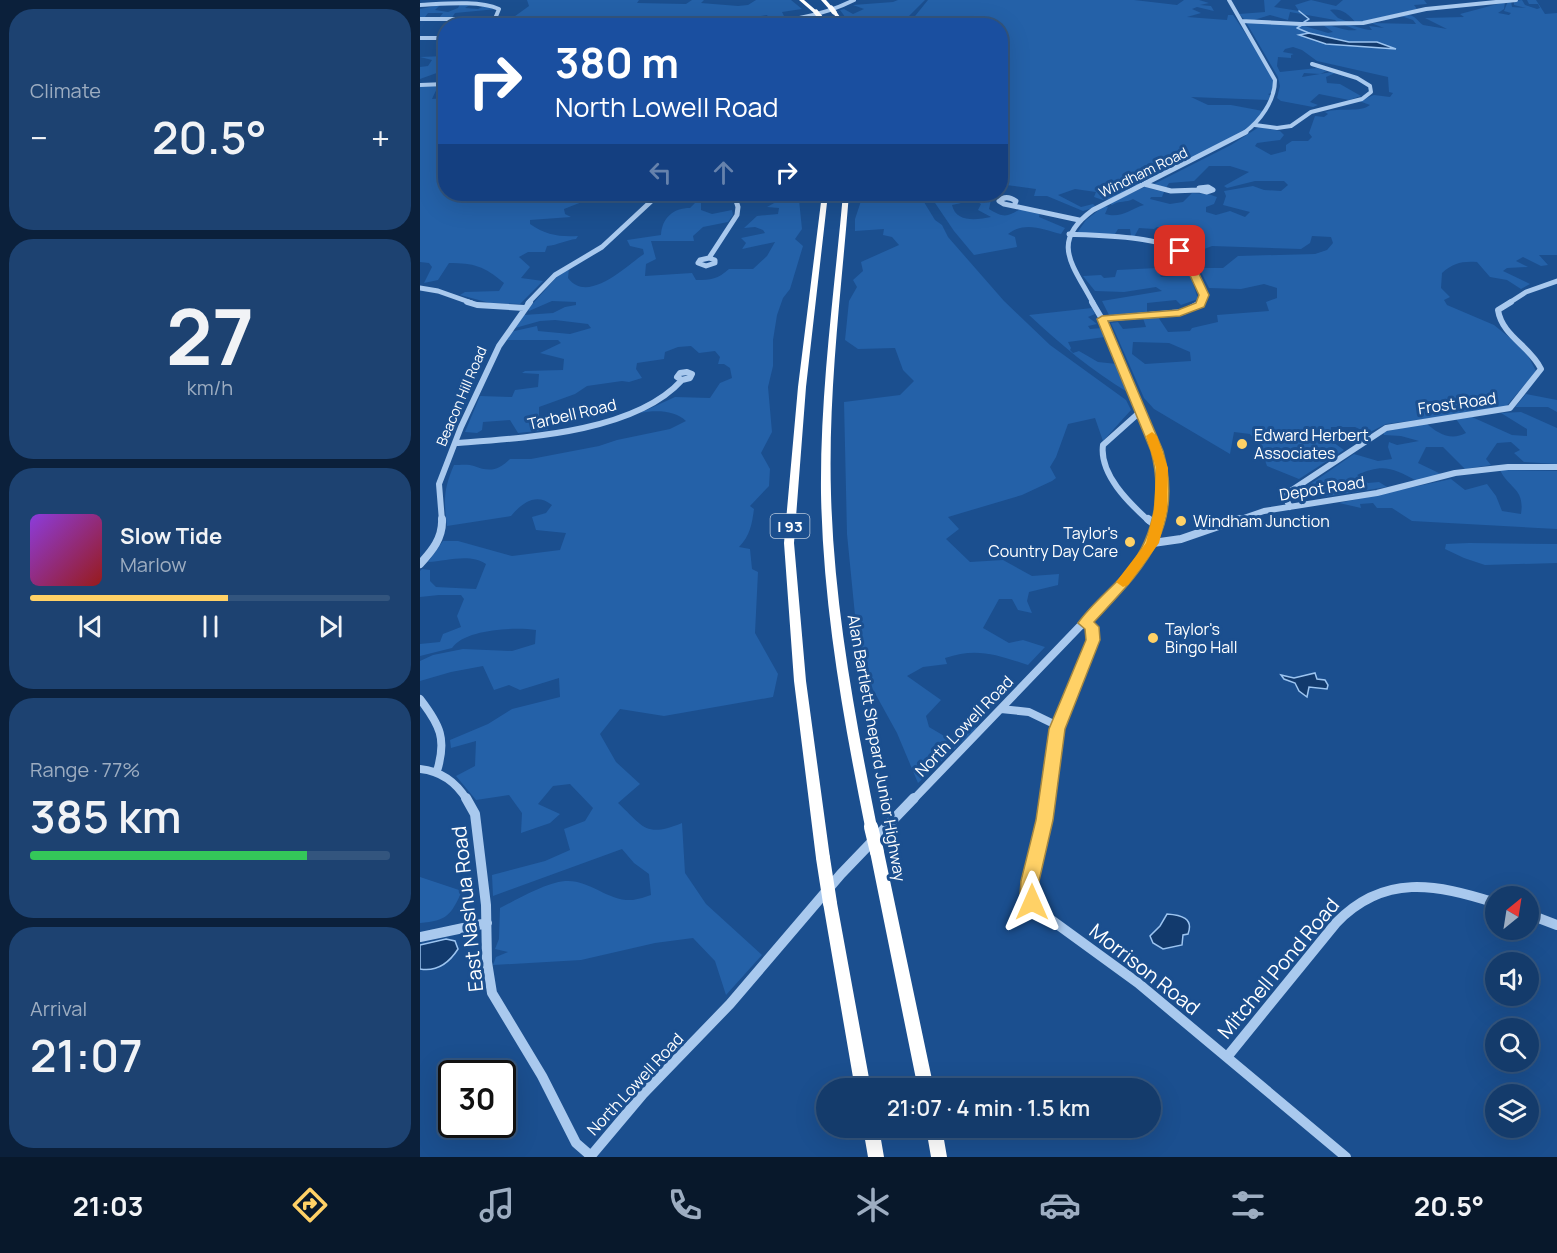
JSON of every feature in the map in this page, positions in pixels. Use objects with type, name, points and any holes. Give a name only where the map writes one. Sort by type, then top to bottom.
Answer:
[{"type":"highway","points":[[801,0],[820,18]]},
{"type":"highway","points":[[823,0],[838,18]]},
{"type":"highway","name":"I 93","points":[[824,201],[800,410],[789,543],[800,681],[823,858],[861,1078]]},
{"type":"highway","name":"Alan Bartlett Shepard Junior Highway","points":[[845,201],[827,421],[826,517],[831,587],[841,666],[924,1078]]},
{"type":"highway","points":[[873,1138],[876,1157]]},
{"type":"highway","points":[[936,1138],[939,1157]]},
{"type":"street","points":[[796,18],[812,16],[854,0]]},
{"type":"street","name":"Windham Road","points":[[1069,234],[1079,220],[1100,207],[1228,143],[1255,125],[1268,106],[1275,84],[1273,75],[1229,0]]},
{"type":"street","points":[[1241,21],[1301,24],[1363,23],[1426,9],[1516,0]]},
{"type":"street","points":[[420,5],[487,3],[499,8],[497,18]]},
{"type":"street","points":[[420,19],[438,19]]},
{"type":"street","points":[[420,38],[438,38]]},
{"type":"street","points":[[1255,125],[1277,128],[1292,126],[1311,112],[1362,99],[1371,92],[1371,87],[1364,81],[1312,64]]},
{"type":"street","points":[[420,85],[438,84]]},
{"type":"street","points":[[1144,184],[1171,191],[1199,190]]},
{"type":"street","name":"Beacon Hill Road","points":[[420,564],[441,536],[443,529],[438,492],[495,350],[524,308],[561,270],[600,249],[651,201]]},
{"type":"street","points":[[709,258],[737,215],[736,201]]},
{"type":"street","points":[[1014,206],[1079,220]]},
{"type":"street","points":[[1069,234],[1149,241],[1171,246],[1186,257],[1204,295],[1200,305],[1186,312],[1102,319],[1068,257],[1069,234]]},
{"type":"street","name":"Frost Road","points":[[1290,507],[1285,497],[1289,492],[1381,430],[1392,426],[1510,408],[1540,369],[1534,356],[1502,327],[1498,310],[1526,292],[1557,281]]},
{"type":"street","points":[[420,288],[438,291],[477,305],[524,308]]},
{"type":"street","name":"North Lowell Road","points":[[591,1156],[643,1094],[730,1004],[847,867],[950,764],[1085,623],[1129,576],[1153,543],[1163,493],[1162,468],[1141,411],[1102,319]]},
{"type":"street","name":"Tarbell Road","points":[[456,443],[527,439],[612,420],[669,394],[682,380]]},
{"type":"street","points":[[1141,411],[1103,445],[1102,459],[1106,470],[1144,517],[1157,526]]},
{"type":"street","name":"Depot Road","points":[[1153,543],[1182,539],[1256,514],[1377,493],[1455,473],[1498,468],[1557,467]]},
{"type":"street","name":"Morrison Road","points":[[1085,623],[1092,627],[1093,640],[1058,726],[1044,820],[1030,881],[1029,895],[1032,902],[1050,919],[1138,983],[1346,1157]]},
{"type":"street","points":[[420,699],[432,713],[441,732],[444,748],[437,771],[420,769]]},
{"type":"street","points":[[1001,709],[1029,712],[1058,726]]},
{"type":"street","name":"East Nashua Road","points":[[437,771],[464,795],[475,814],[487,923],[488,970],[492,993],[542,1076],[576,1143],[591,1156]]},
{"type":"street","name":"Mitchell Pond Road","points":[[1227,1057],[1343,917],[1368,897],[1396,887],[1431,885],[1485,900]]},
{"type":"street","points":[[1539,918],[1557,924]]},
{"type":"street","points":[[420,937],[487,923]]},
{"type":"shaded area","points":[[527,0],[639,0],[637,3],[686,4],[692,0],[704,0],[701,3],[738,6],[748,5],[756,0],[791,0],[802,9],[782,12],[785,18],[769,18],[767,15],[748,18],[512,18],[529,6]]},
{"type":"shaded area","points":[[925,0],[907,18],[846,18],[840,10],[844,9],[853,14],[864,9],[853,5]]},
{"type":"shaded area","points":[[928,0],[1134,0],[1177,5],[1184,0],[1199,0],[1209,3],[1200,5],[1211,6],[1214,11],[1197,7],[1192,9],[1201,13],[1187,17],[1227,20],[1228,15],[1233,15],[1268,67],[1274,84],[1272,93],[1268,94],[1271,96],[1268,100],[1191,97],[1208,105],[1231,105],[1263,111],[1253,125],[1240,135],[1111,199],[1103,200],[1094,197],[1096,192],[1075,189],[1058,195],[1081,207],[1093,204],[1096,207],[1083,211],[1047,196],[1034,196],[1036,189],[1008,185],[1008,18],[913,18]]},
{"type":"shaded area","points":[[1264,0],[1281,0],[1274,7],[1299,11],[1295,5],[1311,0],[1336,6],[1343,0],[1424,0],[1427,4],[1414,5],[1417,9],[1356,23],[1344,12],[1338,10],[1330,10],[1338,18],[1351,23],[1339,23],[1335,20],[1290,12],[1288,20],[1270,15],[1254,20],[1244,19],[1239,14],[1265,12]]},
{"type":"shaded area","points":[[1522,0],[1525,5],[1537,9],[1540,8],[1538,4],[1529,4],[1527,0],[1536,0],[1545,14],[1557,13],[1557,255],[1539,255],[1548,265],[1541,266],[1523,257],[1516,261],[1528,267],[1507,268],[1503,271],[1530,284],[1521,289],[1507,280],[1490,277],[1477,262],[1458,263],[1442,273],[1441,288],[1450,297],[1444,300],[1447,305],[1494,325],[1525,350],[1536,371],[1504,409],[1386,424],[1368,433],[1355,427],[1331,427],[1330,440],[1344,450],[1299,479],[1267,466],[1260,446],[1250,434],[1234,432],[1230,454],[1154,409],[1144,398],[1111,323],[1118,322],[1123,329],[1146,327],[1143,318],[1158,317],[1168,332],[1190,331],[1192,328],[1218,322],[1217,315],[1269,311],[1266,302],[1277,298],[1277,288],[1264,284],[1241,289],[1209,288],[1199,268],[1223,268],[1238,256],[1315,254],[1327,250],[1333,243],[1331,237],[1312,236],[1310,243],[1301,249],[1212,246],[1194,253],[1189,250],[1197,244],[1191,238],[1157,227],[1154,229],[1139,228],[1134,237],[1131,236],[1130,229],[1118,229],[1115,234],[1077,233],[1086,220],[1104,206],[1108,207],[1105,214],[1116,215],[1144,205],[1133,199],[1112,205],[1109,203],[1145,187],[1164,192],[1162,197],[1151,197],[1150,199],[1170,204],[1183,202],[1192,193],[1208,194],[1217,197],[1214,204],[1206,207],[1206,212],[1216,215],[1230,211],[1245,217],[1250,212],[1223,205],[1226,196],[1224,191],[1253,186],[1264,190],[1281,191],[1288,185],[1284,181],[1255,181],[1227,188],[1224,186],[1249,172],[1230,166],[1209,166],[1194,181],[1169,183],[1166,188],[1154,184],[1231,145],[1259,127],[1280,131],[1284,135],[1280,140],[1257,143],[1255,146],[1271,155],[1286,151],[1286,145],[1292,141],[1308,141],[1312,137],[1309,133],[1315,116],[1324,117],[1328,114],[1325,112],[1366,107],[1370,105],[1359,101],[1374,95],[1390,97],[1393,93],[1389,92],[1388,77],[1317,61],[1302,50],[1293,47],[1283,52],[1294,54],[1291,58],[1278,57],[1277,66],[1280,72],[1317,68],[1327,71],[1320,74],[1335,73],[1326,77],[1327,83],[1340,84],[1361,96],[1349,100],[1319,94],[1310,102],[1318,105],[1313,107],[1281,101],[1277,98],[1280,86],[1278,77],[1246,22],[1301,25],[1328,33],[1333,32],[1323,25],[1357,30],[1342,24],[1372,30],[1369,26],[1384,28],[1371,23],[1416,24],[1413,20],[1401,16],[1409,15],[1423,25],[1447,29],[1425,18],[1464,17],[1460,14],[1505,2],[1504,9],[1498,13],[1509,15],[1511,13],[1504,11],[1508,1],[1511,1],[1512,7],[1526,8],[1514,5],[1514,1]],"holes":[[[1309,33],[1349,42],[1377,42],[1395,49],[1326,44]],[[1304,73],[1320,74],[1302,77]],[[1133,342],[1169,343],[1190,352],[1191,361],[1145,364],[1132,354]]]},
{"type":"shaded area","points":[[473,3],[465,8],[478,9],[489,4],[497,9],[455,13],[452,18],[439,18],[443,13],[428,13],[425,17],[420,17],[420,9],[440,5],[435,10],[448,12],[458,8],[460,4]]},
{"type":"shaded area","points":[[1309,33],[1349,42],[1377,42],[1396,49],[1326,44],[1299,35]]},
{"type":"shaded area","points":[[438,56],[438,73],[420,79],[420,67],[428,66],[432,60],[420,57]]},
{"type":"shaded area","points":[[420,86],[438,86],[432,99],[438,99],[438,201],[584,201],[564,209],[565,214],[571,217],[530,220],[530,224],[547,233],[559,236],[578,236],[576,239],[547,246],[545,252],[528,252],[519,257],[530,267],[521,278],[543,281],[520,304],[490,303],[460,295],[465,292],[499,291],[504,283],[484,269],[472,265],[449,263],[438,280],[424,283],[432,267],[429,263],[420,262]]},
{"type":"shaded area","points":[[799,201],[802,229],[795,239],[803,246],[790,289],[783,298],[777,315],[773,340],[773,366],[768,387],[772,432],[761,453],[770,469],[769,486],[750,506],[754,509],[751,525],[746,539],[739,547],[750,549],[752,569],[758,572],[755,633],[778,674],[773,697],[664,716],[620,709],[600,734],[616,762],[640,784],[618,803],[640,824],[652,830],[660,830],[682,823],[685,873],[706,904],[762,955],[726,995],[715,961],[693,938],[655,943],[581,960],[493,965],[496,957],[508,952],[495,949],[499,939],[500,908],[532,892],[557,882],[574,881],[624,900],[651,895],[649,874],[634,863],[622,849],[493,896],[492,875],[545,861],[570,850],[564,829],[585,821],[593,808],[570,784],[553,786],[538,804],[560,814],[550,823],[521,833],[522,813],[509,795],[476,800],[456,776],[475,766],[476,741],[451,748],[450,740],[488,724],[512,709],[560,697],[559,678],[520,690],[509,685],[494,690],[483,666],[420,681],[420,661],[433,655],[463,649],[512,651],[535,644],[536,630],[504,629],[479,633],[458,642],[452,648],[420,656],[420,644],[440,642],[443,634],[461,627],[457,616],[464,599],[461,595],[420,597],[420,571],[430,570],[430,581],[436,587],[476,589],[486,564],[466,558],[428,562],[443,541],[458,541],[512,556],[560,550],[566,533],[536,530],[532,517],[546,513],[552,505],[540,499],[525,503],[511,516],[447,526],[445,496],[450,474],[454,465],[493,469],[510,459],[531,459],[670,429],[686,421],[665,412],[640,413],[675,397],[710,398],[720,383],[732,378],[730,368],[724,364],[718,364],[720,357],[715,351],[699,353],[691,346],[678,347],[665,352],[664,359],[637,363],[636,369],[642,378],[629,382],[587,386],[575,394],[539,407],[539,417],[548,430],[518,433],[510,420],[483,422],[482,430],[477,433],[465,432],[480,396],[512,397],[515,390],[538,387],[539,374],[522,373],[525,371],[563,370],[564,359],[540,353],[561,343],[558,340],[505,340],[510,332],[537,326],[538,331],[570,334],[591,328],[588,324],[555,320],[540,321],[515,328],[524,315],[553,313],[576,305],[576,302],[552,301],[529,311],[528,309],[562,271],[569,268],[568,278],[576,285],[586,287],[607,280],[644,254],[643,249],[630,246],[627,240],[661,235],[669,215],[684,208],[690,208],[695,203],[701,203],[701,210],[712,214],[732,210],[733,215],[728,222],[703,227],[693,236],[694,241],[651,241],[656,259],[646,264],[645,276],[692,273],[696,280],[706,280],[718,277],[729,269],[753,269],[767,256],[775,242],[742,249],[746,243],[741,238],[765,233],[755,227],[744,228],[757,216],[778,214],[779,208],[767,207],[776,202]]},
{"type":"shaded area","points":[[861,201],[923,201],[935,220],[942,225],[948,237],[1004,301],[1050,345],[1126,400],[1131,410],[1103,441],[1095,418],[1068,424],[1050,467],[1056,478],[1052,481],[1022,495],[948,517],[959,529],[946,539],[970,562],[1003,560],[1032,576],[1059,574],[1058,585],[1029,592],[1027,601],[1032,613],[1018,610],[1012,599],[999,599],[983,628],[1009,643],[1023,640],[1045,647],[1028,665],[997,655],[967,653],[945,658],[947,664],[923,667],[907,676],[941,700],[926,716],[929,727],[951,740],[969,724],[977,728],[918,783],[897,733],[860,666],[847,534],[844,402],[900,395],[914,381],[903,370],[895,348],[858,349],[845,340],[849,301],[857,287],[853,280],[863,271],[861,262],[899,245],[892,237],[883,235],[884,229],[855,231],[855,219]]},
{"type":"shaded area","points":[[934,201],[970,201],[952,205],[958,215],[974,219],[991,217],[978,210],[981,204],[976,201],[991,201],[989,209],[998,214],[1008,215],[1020,209],[1040,213],[1039,217],[1065,228],[1061,234],[1034,227],[1014,230],[1008,234],[1015,237],[1017,247],[974,255]]},
{"type":"shaded area","points":[[1157,268],[1161,277],[1190,275],[1198,299],[1181,305],[1176,300],[1147,303],[1147,313],[1109,315],[1102,301],[1162,291],[1156,287],[1124,292],[1095,291],[1083,276],[1115,277],[1117,270]]},
{"type":"shaded area","points":[[1092,308],[1095,314],[1088,317],[1097,324],[1088,326],[1090,329],[1102,328],[1105,337],[1068,342],[1070,350],[1073,353],[1079,351],[1098,362],[1117,364],[1129,393],[1077,357],[1029,315]]},
{"type":"shaded area","points":[[1526,394],[1557,400],[1557,412],[1548,407],[1515,407]]},
{"type":"shaded area","points":[[1521,412],[1557,428],[1557,464],[1524,462],[1514,453],[1520,450],[1511,442],[1497,443],[1486,459],[1491,465],[1465,469],[1443,447],[1426,447],[1418,463],[1441,474],[1417,481],[1394,470],[1381,468],[1357,475],[1368,483],[1379,482],[1387,487],[1323,497],[1306,487],[1354,454],[1378,461],[1392,459],[1388,447],[1389,442],[1397,445],[1419,441],[1401,436],[1384,435],[1383,432],[1426,423],[1440,433],[1455,436],[1466,433],[1456,419],[1472,417],[1512,435],[1527,436],[1527,429],[1501,413]]},
{"type":"shaded area","points":[[1500,470],[1557,471],[1557,529],[1412,521],[1392,508],[1377,508],[1373,503],[1360,504],[1361,508],[1339,503],[1451,479],[1465,490],[1487,484],[1496,496],[1502,511],[1521,514],[1521,499]]},
{"type":"shaded area","points":[[1446,544],[1557,544],[1557,563],[1485,565],[1445,549]]},
{"type":"shaded area","points":[[1315,673],[1317,679],[1325,680],[1328,685],[1327,689],[1309,687],[1307,697],[1299,691],[1295,683],[1284,679],[1281,675],[1294,678]]},
{"type":"shaded area","points":[[420,877],[462,891],[451,911],[436,921],[420,923]]},
{"type":"shaded area","points":[[1167,914],[1185,918],[1189,929],[1188,934],[1183,935],[1182,945],[1163,949],[1153,943],[1150,936]]},
{"type":"shaded area","points":[[446,939],[455,941],[458,949],[451,958],[437,968],[420,969],[420,945]]},
{"type":"waterway","points":[[1299,11],[1309,19],[1304,22]]},
{"type":"waterway","points":[[1302,25],[1297,28],[1309,33]]},
{"type":"slow traffic","points":[[1123,582],[1140,563],[1153,543],[1161,510],[1162,468],[1152,436]]},
{"type":"place","name":"Edward Herbert Associates","points":[[1242,444]]},
{"type":"place","name":"Windham Junction","points":[[1181,521]]},
{"type":"place","name":"Taylor's Country Day Care","points":[[1130,542]]},
{"type":"place","name":"Taylor's Bingo Hall","points":[[1153,638]]},
{"type":"route","points":[[1032,902],[1029,895],[1030,881],[1044,820],[1057,729],[1093,640],[1092,627],[1085,623],[1140,563],[1153,543],[1161,510],[1163,480],[1157,451],[1102,319],[1180,313],[1197,308],[1204,300],[1204,295],[1186,257],[1180,251]]}]
